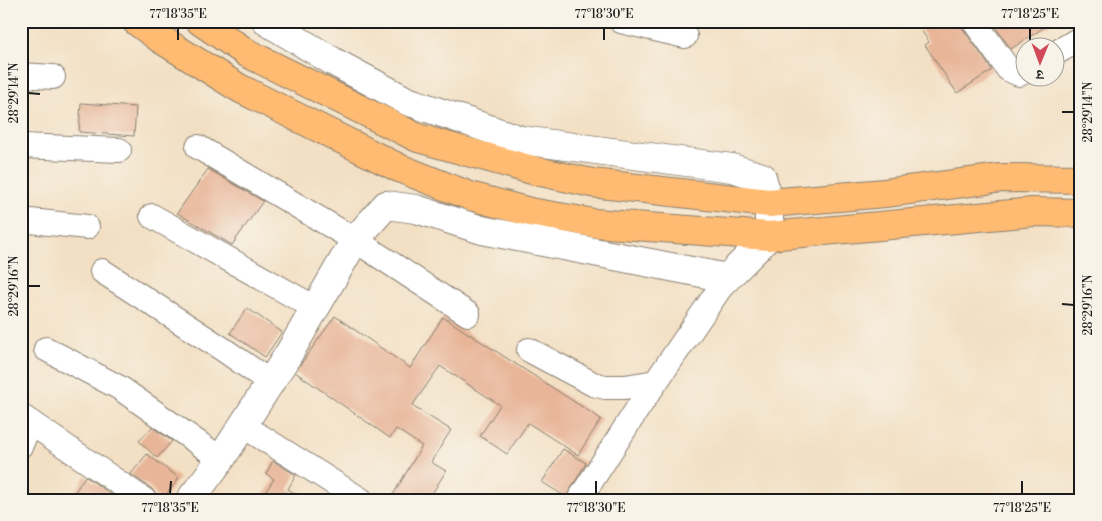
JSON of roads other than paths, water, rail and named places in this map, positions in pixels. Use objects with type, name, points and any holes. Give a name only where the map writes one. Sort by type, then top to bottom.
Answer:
[{"type":"main road","points":[[136,21],[159,38],[239,88],[399,168],[470,196],[530,212],[594,223],[769,236],[1033,212],[1081,213]]},
{"type":"main road","points":[[200,21],[247,53],[418,138],[532,170],[592,183],[769,203],[885,193],[1002,178],[1081,179]]},
{"type":"street","points":[[266,21],[334,62],[407,101],[521,140],[732,168],[762,177],[769,203],[769,236],[727,278],[579,500]]},
{"type":"street","points":[[621,21],[685,36]]},
{"type":"street","points":[[974,21],[1008,69],[1014,72]]},
{"type":"street","points":[[1064,48],[1081,38]]},
{"type":"street","points":[[21,81],[21,75],[53,76]]},
{"type":"street","points":[[21,146],[119,150]]},
{"type":"street","points":[[198,147],[355,240],[468,314]]},
{"type":"street","points":[[190,500],[221,459],[270,382],[355,240],[386,205],[416,209],[482,230],[727,278]]},
{"type":"street","points":[[152,216],[315,308]]},
{"type":"street","points":[[21,220],[87,227]]},
{"type":"street","points":[[102,271],[270,382]]},
{"type":"street","points":[[46,350],[120,388],[221,459]]},
{"type":"street","points":[[529,350],[593,384],[625,387],[656,382]]},
{"type":"street","points":[[21,445],[26,419],[144,500]]},
{"type":"street","points":[[242,425],[361,500]]}]
